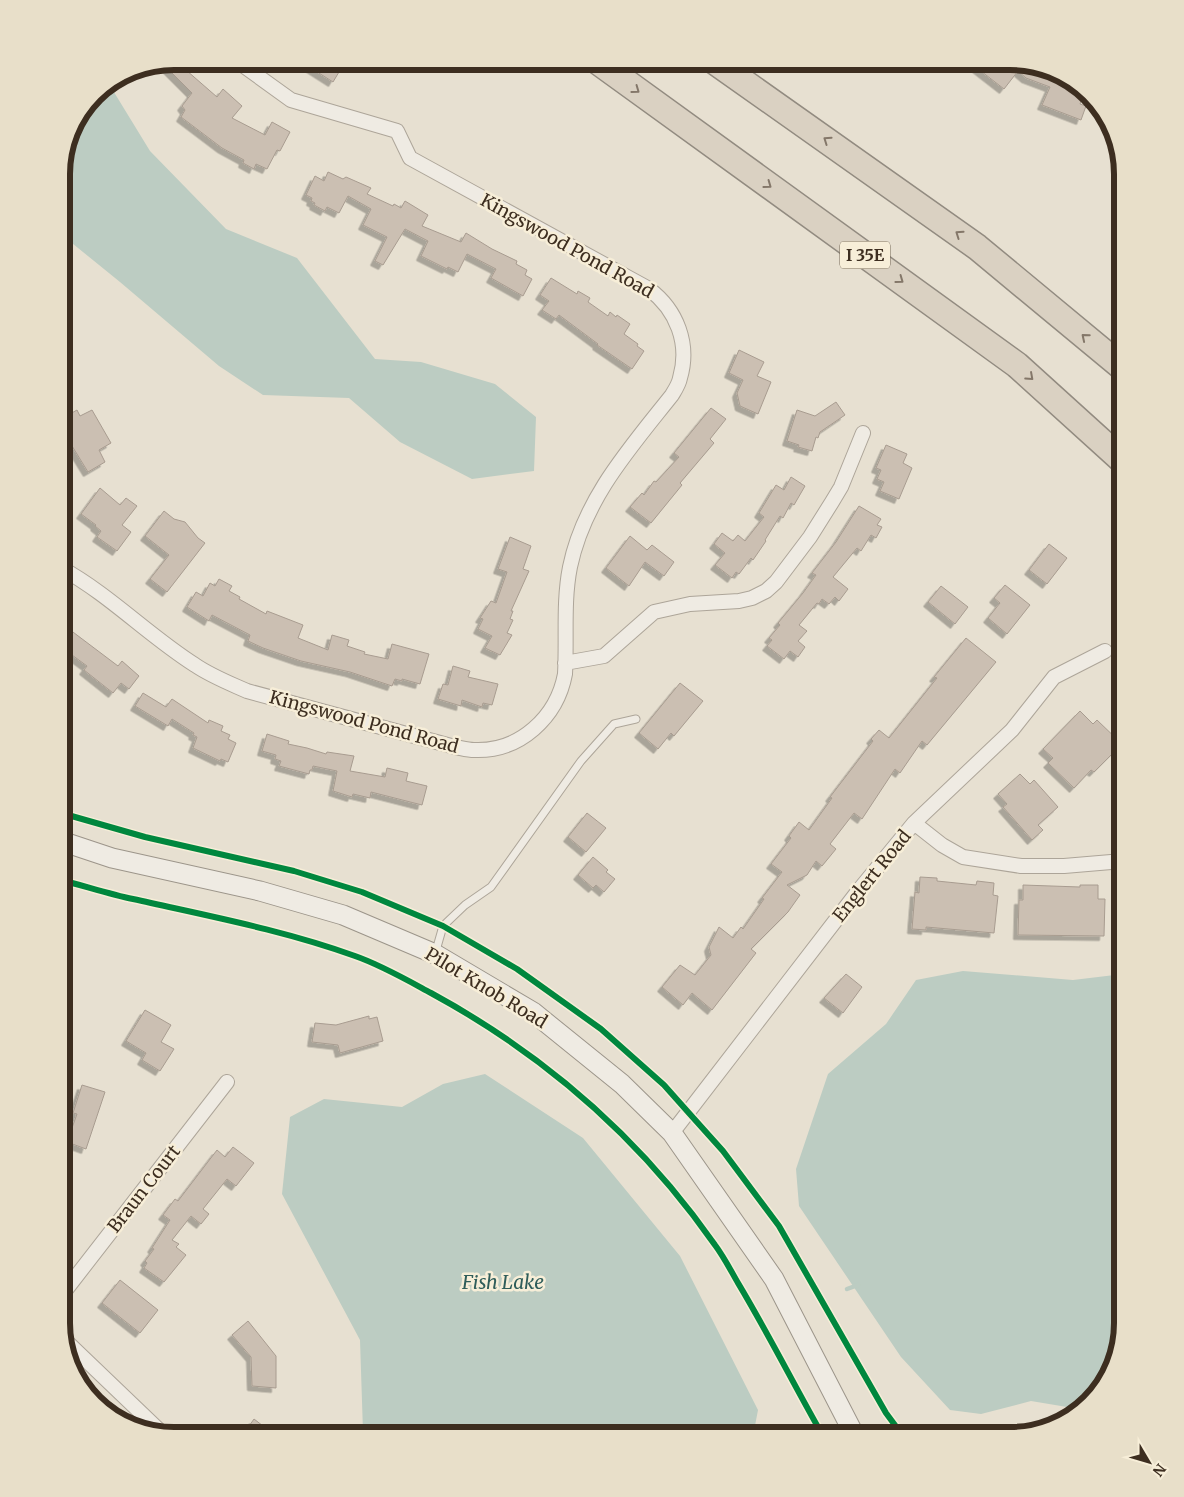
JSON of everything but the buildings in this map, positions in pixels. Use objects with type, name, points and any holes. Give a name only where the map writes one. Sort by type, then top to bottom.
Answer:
[{"type":"highway","name":"I 35E","points":[[609,70],[1017,365],[1114,453]]},
{"type":"highway","points":[[727,70],[976,247],[1114,361]]},
{"type":"main road","name":"Pilot Knob Road","points":[[70,845],[112,858],[260,891],[343,916],[435,954],[533,1012],[622,1084],[672,1133],[774,1279],[851,1427]]},
{"type":"main road","name":"Pilot Knob Road","points":[[833,1391],[861,1427]]},
{"type":"street","name":"Kingswood Pond Road","points":[[70,574],[180,655],[221,680],[246,691],[454,748],[474,750],[504,746],[522,738],[538,726],[553,706],[563,684],[566,664],[567,585],[570,566],[580,531],[605,481],[672,396],[680,380],[683,355],[680,329],[668,307],[649,289],[410,158],[397,131],[290,100],[250,70]]},
{"type":"street","points":[[566,664],[604,656],[654,612],[690,604],[739,601],[752,598],[766,591],[776,582],[799,552],[832,502],[841,487],[863,433]]},
{"type":"street","name":"Englert Road","points":[[672,1133],[859,890],[914,823],[1012,730],[1054,678],[1104,651]]},
{"type":"street","points":[[914,823],[942,845],[963,857],[1021,866],[1064,866],[1114,862]]},
{"type":"street","name":"Braun Court","points":[[70,1284],[226,1082]]},
{"type":"street","points":[[74,1348],[153,1424]]},
{"type":"lane","points":[[435,954],[443,926],[465,905],[491,887],[581,761],[614,724],[636,719]]},
{"type":"water","points":[[113,91],[150,151],[226,229],[297,258],[375,359],[421,362],[495,384],[536,417],[534,471],[472,479],[400,442],[349,398],[263,395],[219,366],[70,241],[70,168],[72,154],[84,122],[101,101]]},
{"type":"water","points":[[963,971],[1073,980],[1114,975],[1113,1336],[1108,1356],[1096,1381],[1070,1407],[1031,1401],[981,1414],[950,1410],[901,1357],[799,1206],[796,1169],[828,1074],[886,1024],[916,980]]},
{"type":"water","name":"Fish Lake","points":[[485,1074],[583,1138],[680,1256],[758,1410],[755,1427],[363,1427],[360,1340],[282,1194],[290,1117],[324,1099],[402,1107],[443,1084]]},
{"type":"waterway","points":[[847,1289],[858,1285]]},
{"type":"cycle path","points":[[70,816],[145,837],[294,871],[362,892],[443,926],[517,969],[601,1029],[664,1085],[723,1151],[779,1226],[886,1413],[896,1427]]},
{"type":"cycle path","points":[[70,882],[124,897],[273,931],[355,956],[384,968],[431,993],[473,1017],[513,1044],[588,1102],[623,1135],[686,1206],[724,1259],[818,1427]]}]
